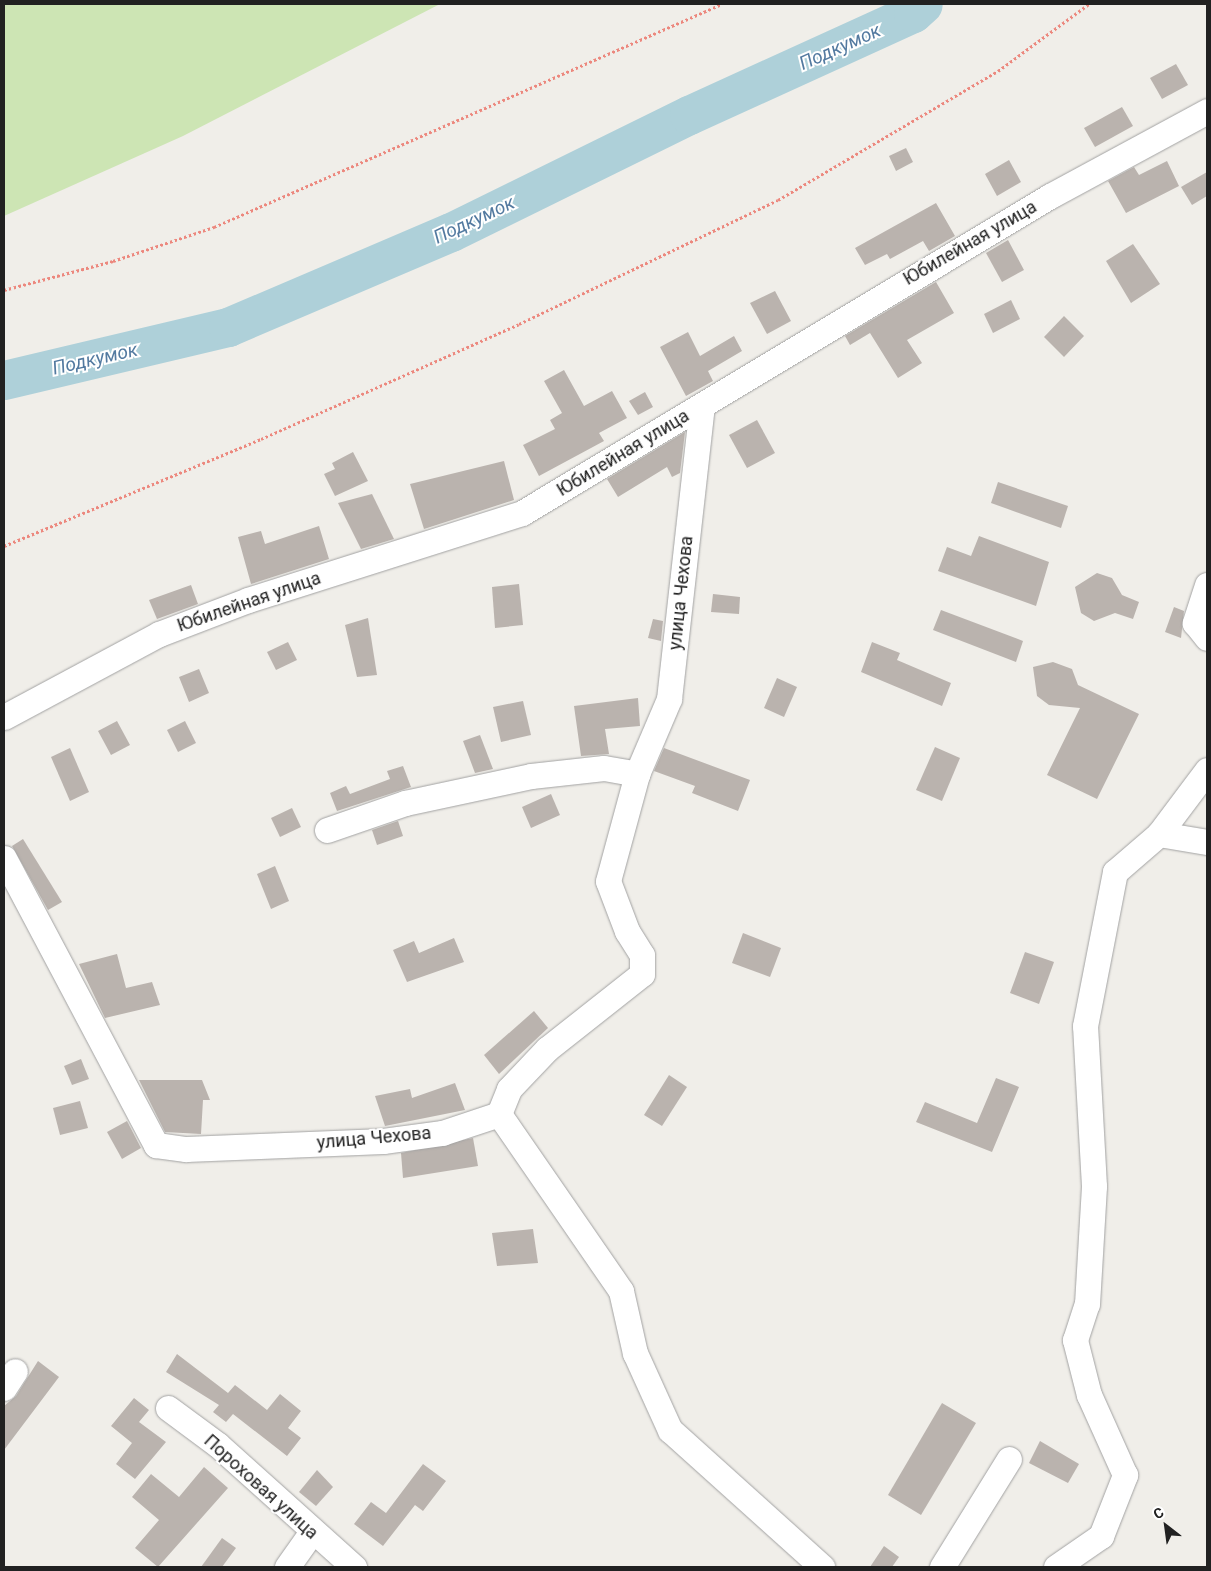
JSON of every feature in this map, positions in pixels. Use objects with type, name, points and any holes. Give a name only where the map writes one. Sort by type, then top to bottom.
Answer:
[{"type":"street","name":"Юбилейная улица","points":[[4,717],[159,634],[248,600],[522,513],[1050,196],[1207,111]]},
{"type":"street","name":"улица Чехова","points":[[4,858],[156,1145],[186,1149],[383,1141],[442,1132],[499,1114],[509,1089],[546,1049],[642,974],[642,955],[627,931],[608,881],[637,774],[669,699],[702,406]]},
{"type":"street","points":[[1207,585],[1195,622],[1207,638]]},
{"type":"street","points":[[327,830],[406,803],[530,776],[604,768],[637,774]]},
{"type":"street","points":[[1056,1567],[1101,1536],[1125,1475],[1090,1395],[1075,1340],[1087,1304],[1094,1186],[1085,1026],[1115,872],[1159,834],[1207,770]]},
{"type":"street","points":[[1159,834],[1207,842]]},
{"type":"street","points":[[499,1114],[621,1291],[635,1353],[670,1430],[822,1567]]},
{"type":"street","name":"Пороховая улица","points":[[168,1408],[218,1445],[311,1533],[354,1567]]},
{"type":"street","points":[[942,1567],[1009,1459]]},
{"type":"street","points":[[287,1567],[311,1533]]},
{"type":"path","points":[[4,290],[113,261],[214,227],[722,4]]},
{"type":"path","points":[[4,546],[510,328],[778,200],[998,71],[1088,4]]},
{"type":"green space","points":[[4,4],[440,4],[183,136],[4,216]]},
{"type":"building","points":[[1176,64],[1188,85],[1162,99],[1150,78]]},
{"type":"building","points":[[1122,107],[1133,126],[1095,147],[1084,128]]},
{"type":"building","points":[[906,148],[913,162],[896,171],[889,156]]},
{"type":"building","points":[[1009,160],[1021,182],[997,196],[985,174]]},
{"type":"building","points":[[1167,161],[1179,186],[1126,213],[1108,181],[1134,167],[1139,175]]},
{"type":"building","points":[[1207,172],[1207,196],[1192,205],[1181,187]]},
{"type":"building","points":[[936,203],[955,236],[929,251],[923,241],[890,259],[887,254],[865,265],[855,248]]},
{"type":"building","points":[[1008,240],[1024,270],[1002,282],[986,253]]},
{"type":"building","points":[[1133,244],[1160,284],[1131,303],[1106,261]]},
{"type":"building","points":[[936,282],[954,313],[907,340],[922,363],[898,378],[870,333],[850,345],[845,336]]},
{"type":"building","points":[[775,291],[791,321],[767,334],[750,303]]},
{"type":"building","points":[[1011,300],[1020,319],[993,333],[984,314]]},
{"type":"building","points":[[1064,316],[1084,336],[1064,357],[1044,337]]},
{"type":"building","points":[[688,332],[700,356],[734,336],[742,351],[708,371],[713,381],[686,396],[660,347]]},
{"type":"building","points":[[564,370],[584,406],[612,391],[627,418],[599,433],[604,441],[539,476],[523,445],[555,429],[550,420],[562,413],[544,381]]},
{"type":"building","points":[[645,392],[653,407],[638,415],[629,401]]},
{"type":"building","points":[[757,420],[775,453],[747,468],[729,435]]},
{"type":"building","points":[[685,432],[680,473],[672,477],[667,467],[618,497],[607,479]]},
{"type":"building","points":[[353,452],[368,481],[335,496],[324,474],[335,469],[332,463]]},
{"type":"building","points":[[504,461],[514,500],[424,529],[410,484]]},
{"type":"building","points":[[998,482],[1068,506],[1061,528],[991,503]]},
{"type":"building","points":[[372,494],[394,539],[361,549],[338,503]]},
{"type":"building","points":[[319,526],[329,559],[251,584],[238,537],[261,531],[265,544]]},
{"type":"building","points":[[979,536],[1049,562],[1036,606],[938,571],[947,547],[971,556]]},
{"type":"building","points":[[1097,573],[1112,578],[1122,595],[1139,602],[1133,619],[1115,613],[1094,621],[1081,613],[1075,587]]},
{"type":"building","points":[[519,584],[523,625],[495,628],[492,587]]},
{"type":"building","points":[[191,585],[198,604],[157,619],[149,600]]},
{"type":"building","points":[[713,594],[740,597],[739,614],[711,612]]},
{"type":"building","points":[[1174,607],[1184,611],[1181,638],[1165,632]]},
{"type":"building","points":[[941,610],[1023,641],[1016,662],[933,630]]},
{"type":"building","points":[[368,618],[377,675],[357,677],[345,625]]},
{"type":"building","points":[[653,619],[663,621],[661,641],[648,638]]},
{"type":"building","points":[[288,642],[297,660],[276,670],[267,652]]},
{"type":"building","points":[[872,642],[900,653],[897,660],[951,683],[942,706],[861,672]]},
{"type":"building","points":[[1053,662],[1072,669],[1078,685],[1139,714],[1097,799],[1047,775],[1080,708],[1049,705],[1037,696],[1033,667]]},
{"type":"building","points":[[199,669],[209,693],[189,702],[179,677]]},
{"type":"building","points":[[777,678],[797,687],[784,717],[764,708]]},
{"type":"building","points":[[638,698],[640,726],[605,729],[609,754],[581,756],[574,706]]},
{"type":"building","points":[[523,701],[531,735],[501,742],[493,707]]},
{"type":"building","points":[[117,721],[130,745],[111,755],[98,731]]},
{"type":"building","points":[[185,721],[196,743],[178,752],[167,730]]},
{"type":"building","points":[[480,735],[493,769],[475,773],[463,741]]},
{"type":"building","points":[[935,747],[960,758],[942,801],[916,790]]},
{"type":"building","points":[[70,748],[89,792],[70,801],[51,757]]},
{"type":"building","points":[[664,748],[750,780],[738,811],[692,793],[695,786],[654,771]]},
{"type":"building","points":[[403,766],[411,787],[337,811],[330,793],[346,786],[350,794],[390,779],[387,771]]},
{"type":"building","points":[[551,794],[560,815],[531,828],[522,807]]},
{"type":"building","points":[[292,808],[301,827],[280,837],[271,818]]},
{"type":"building","points":[[398,821],[403,836],[377,845],[372,830]]},
{"type":"building","points":[[23,839],[62,902],[48,910],[12,846]]},
{"type":"building","points":[[275,866],[289,901],[271,909],[257,874]]},
{"type":"building","points":[[743,933],[781,948],[770,977],[732,963]]},
{"type":"building","points":[[454,938],[464,962],[407,982],[393,950],[414,941],[419,953]]},
{"type":"building","points":[[1025,952],[1054,962],[1039,1004],[1010,993]]},
{"type":"building","points":[[117,954],[126,988],[152,982],[160,1005],[105,1018],[79,964]]},
{"type":"building","points":[[534,1011],[548,1028],[499,1074],[484,1055]]},
{"type":"building","points":[[81,1059],[89,1079],[72,1085],[64,1066]]},
{"type":"building","points":[[669,1075],[687,1087],[662,1126],[644,1115]]},
{"type":"building","points":[[996,1078],[1019,1087],[992,1152],[916,1122],[925,1102],[977,1123]]},
{"type":"building","points":[[139,1080],[202,1080],[210,1100],[203,1100],[201,1134],[165,1132]]},
{"type":"building","points":[[455,1083],[465,1110],[385,1126],[375,1096],[410,1089],[412,1098]]},
{"type":"building","points":[[80,1101],[88,1128],[60,1135],[53,1108]]},
{"type":"building","points":[[127,1121],[141,1148],[122,1159],[107,1132]]},
{"type":"building","points":[[473,1138],[478,1166],[403,1178],[401,1153]]},
{"type":"building","points":[[533,1229],[538,1263],[497,1266],[492,1233]]},
{"type":"building","points":[[177,1354],[228,1393],[235,1385],[267,1410],[280,1394],[301,1411],[288,1428],[301,1438],[287,1456],[233,1414],[226,1422],[213,1412],[219,1405],[166,1372]]},
{"type":"building","points":[[38,1361],[59,1377],[4,1450],[4,1406],[16,1396]]},
{"type":"building","points":[[134,1398],[149,1410],[139,1422],[166,1442],[135,1479],[116,1464],[132,1443],[111,1426]]},
{"type":"building","points":[[942,1403],[976,1423],[921,1515],[888,1495]]},
{"type":"building","points":[[1040,1441],[1079,1464],[1068,1483],[1029,1463]]},
{"type":"building","points":[[423,1464],[446,1481],[423,1511],[415,1505],[383,1546],[354,1524],[371,1502],[386,1513]]},
{"type":"building","points":[[204,1467],[228,1488],[158,1567],[135,1548],[159,1520],[132,1497],[151,1474],[179,1497]]},
{"type":"building","points":[[317,1470],[333,1487],[316,1506],[299,1492]]},
{"type":"building","points":[[222,1538],[236,1548],[222,1567],[201,1567]]},
{"type":"building","points":[[884,1546],[899,1557],[892,1567],[870,1567]]},
{"type":"waterway","name":"Подкумок","points":[[4,380],[228,327],[451,232],[689,115],[913,13],[923,4]]}]
